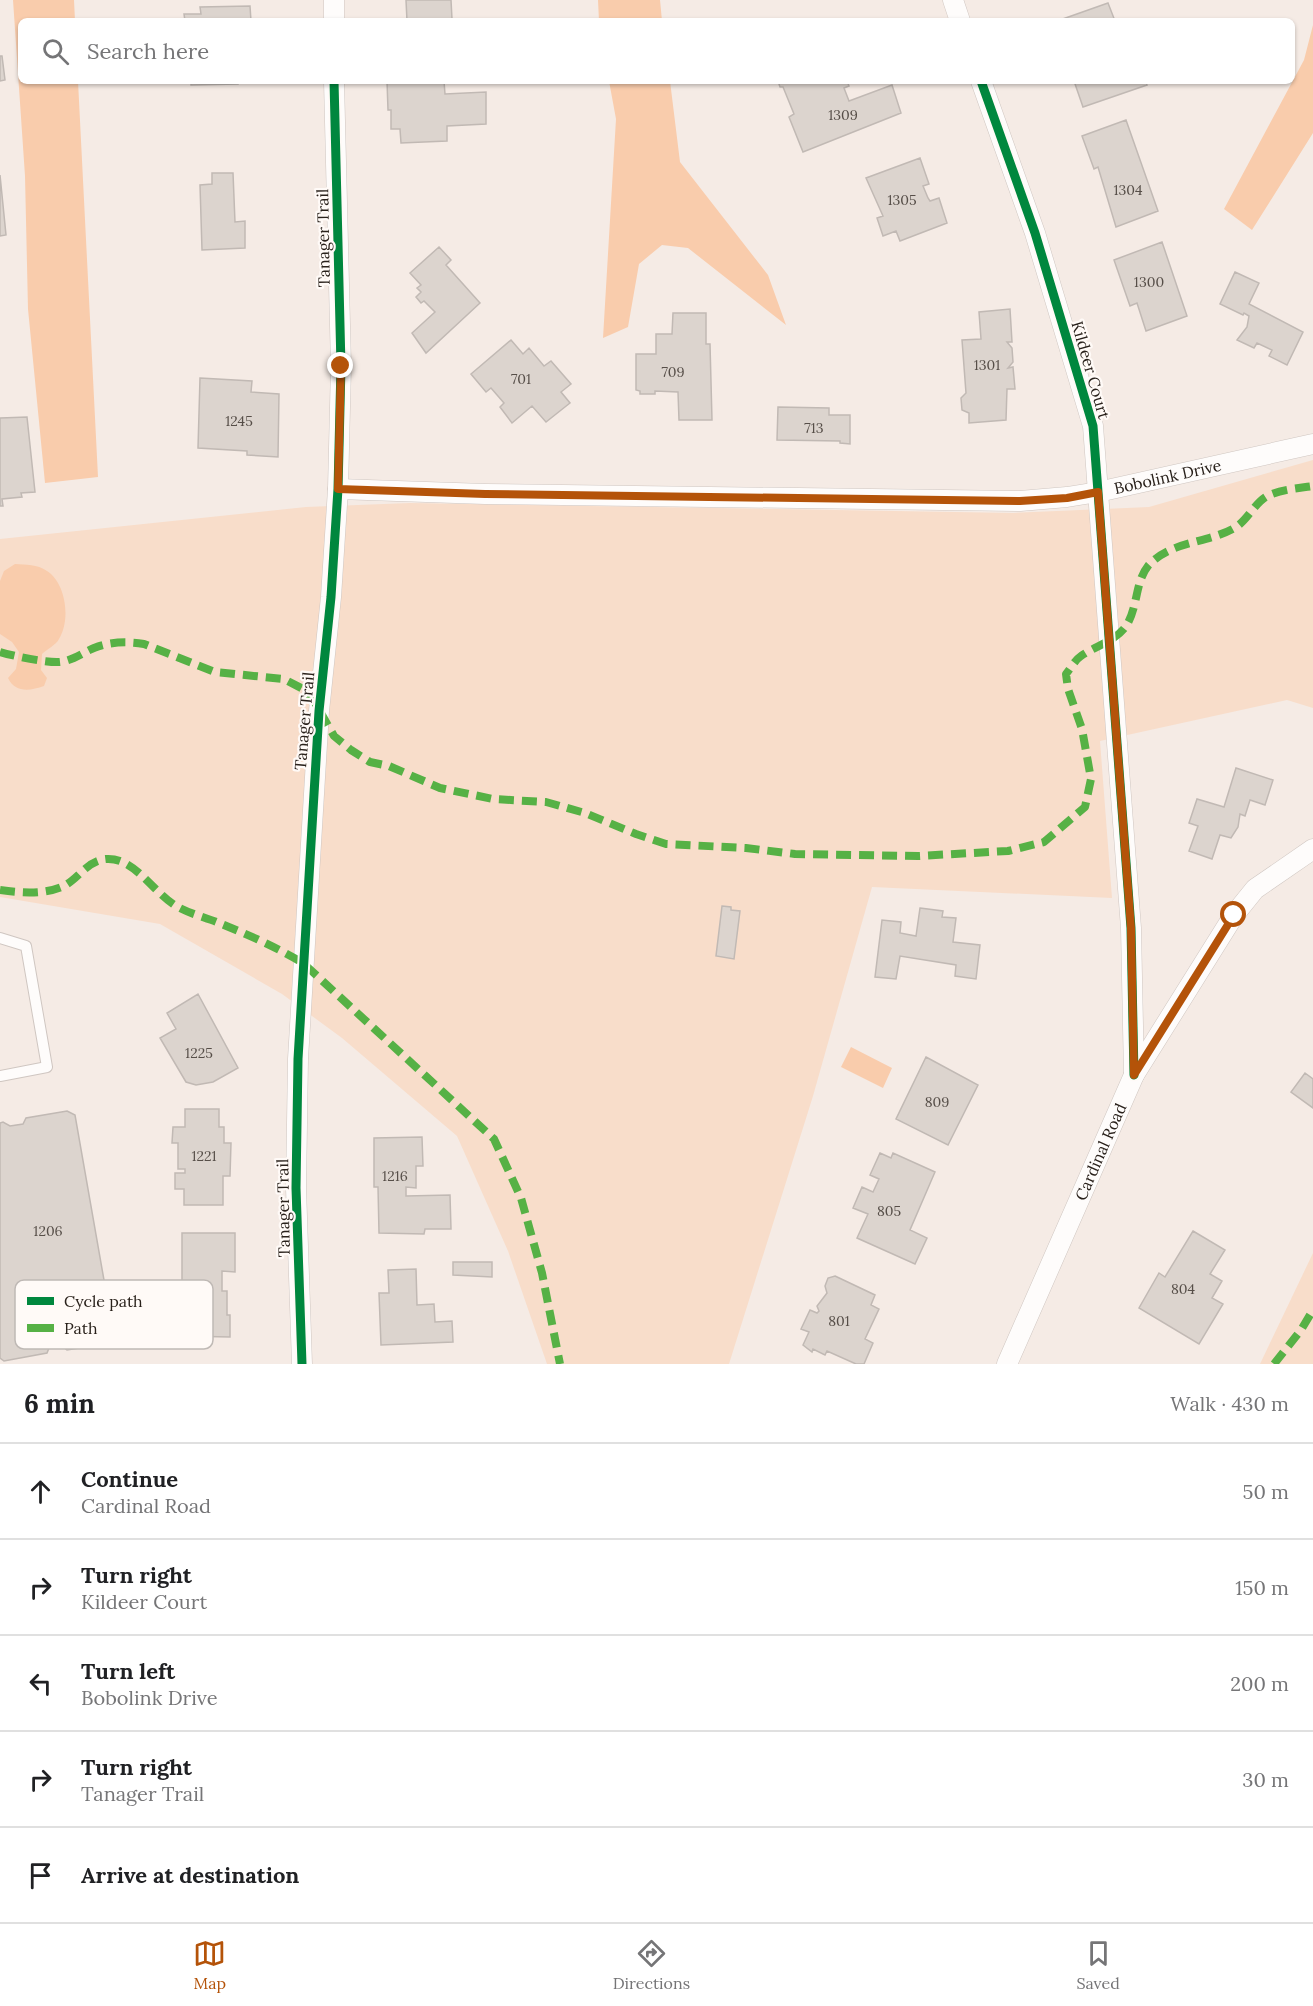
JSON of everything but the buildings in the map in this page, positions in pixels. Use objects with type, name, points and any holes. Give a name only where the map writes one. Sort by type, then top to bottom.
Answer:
[{"type":"street","points":[[334,0],[334,18]]},
{"type":"street","points":[[953,0],[959,18]]},
{"type":"street","name":"Tanager Trail","points":[[302,1364],[296,1188],[298,1059],[320,705],[332,597],[338,489],[341,366],[334,84]]},
{"type":"street","name":"Kildeer Court","points":[[982,84],[1035,233],[1093,426],[1131,928],[1134,1075]]},
{"type":"street","name":"Bobolink Drive","points":[[338,489],[485,494],[1020,501],[1067,498],[1098,492],[1313,444]]},
{"type":"street","name":"Cardinal Road","points":[[1007,1364],[1134,1075],[1234,915],[1255,889],[1313,849]]},
{"type":"lane","points":[[0,938],[26,946],[47,1067],[0,1076]]},
{"type":"shaded area","points":[[13,0],[74,0],[75,18],[18,18],[18,73]]},
{"type":"shaded area","points":[[598,0],[660,0],[662,18],[599,18]]},
{"type":"shaded area","points":[[1313,25],[1313,133],[1252,230],[1224,209],[1291,84],[1295,84],[1295,77],[1304,60]]},
{"type":"shaded area","points":[[19,84],[78,84],[98,477],[45,483],[28,309],[25,176]]},
{"type":"shaded area","points":[[610,84],[670,84],[680,162],[768,275],[786,325],[688,248],[662,245],[639,264],[628,327],[603,338],[616,119]]},
{"type":"shaded area","points":[[1313,460],[1313,708],[1287,700],[1100,741],[1112,898],[872,887],[813,1096],[729,1364],[547,1364],[508,1251],[457,1136],[342,1038],[282,994],[160,924],[0,897],[0,539],[306,507],[410,503],[1013,513],[1149,507]]},
{"type":"shaded area","points":[[15,564],[35,566],[47,571],[59,584],[65,602],[63,631],[58,641],[42,654],[41,670],[47,678],[44,686],[33,689],[23,690],[11,683],[8,678],[16,669],[19,652],[12,642],[0,634],[0,581],[4,571]]},
{"type":"shaded area","points":[[851,1047],[892,1068],[883,1088],[841,1067]]},
{"type":"shaded area","points":[[1313,1253],[1313,1364],[1260,1364]]},
{"type":"marked path","points":[[0,652],[30,659],[59,662],[106,644],[137,643],[215,672],[284,679],[303,689],[313,699],[334,736],[370,762],[389,766],[440,788],[493,799],[546,802],[585,813],[666,844],[746,848],[795,854],[918,856],[1008,851],[1044,842],[1085,807],[1091,779],[1082,729],[1068,689],[1066,674],[1079,658],[1111,639],[1126,626],[1148,566],[1168,551],[1214,537],[1236,527],[1266,496],[1313,486]]},
{"type":"marked path","points":[[0,890],[32,893],[49,891],[69,883],[88,866],[99,860],[116,860],[133,868],[178,907],[252,937],[303,963],[494,1139],[521,1198],[542,1273],[560,1364]]},
{"type":"marked path","points":[[1274,1364],[1301,1330],[1313,1310]]},
{"type":"cycle path","points":[[302,1364],[296,1188],[298,1059],[319,711],[331,597],[338,489],[341,366],[334,84]]},
{"type":"cycle path","points":[[982,84],[1035,233],[1093,426],[1131,928],[1134,1075]]},
{"type":"route","points":[[341,366],[338,489],[485,494],[1020,501],[1067,498],[1098,492],[1131,928],[1134,1075],[1234,915]]}]
